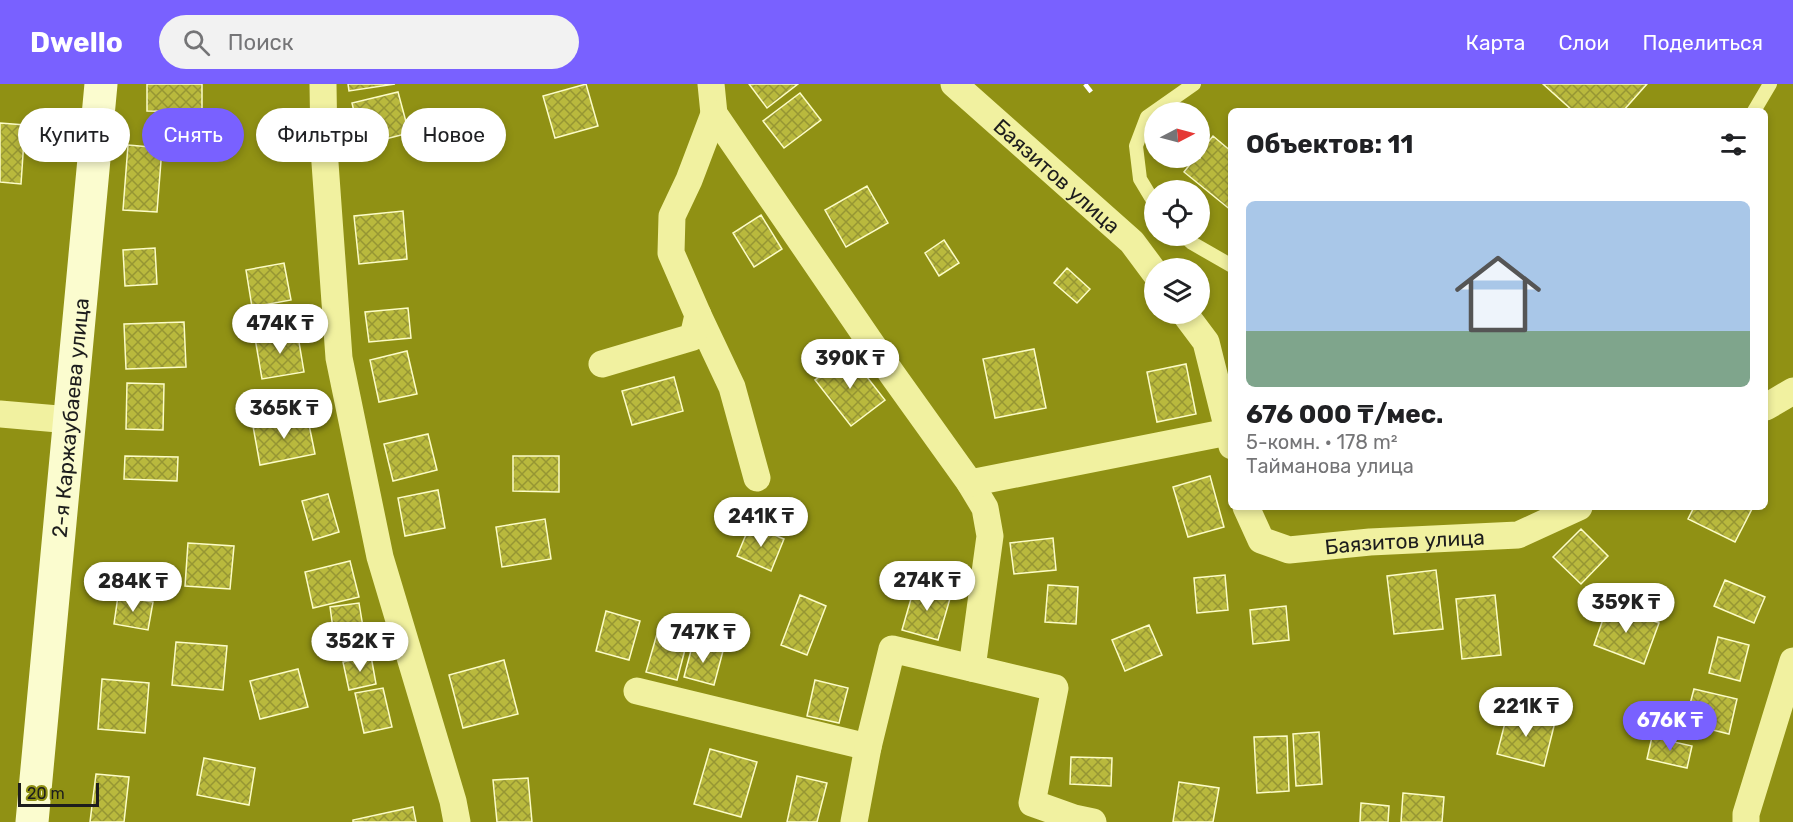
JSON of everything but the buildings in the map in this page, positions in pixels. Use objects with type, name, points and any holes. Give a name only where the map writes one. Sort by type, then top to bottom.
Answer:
[{"type":"street","name":"2-я Каржаубаева улица","points":[[32,822],[101,84]]},
{"type":"street","points":[[324,84],[324,150],[339,358],[380,557],[453,801],[457,822]]},
{"type":"street","points":[[711,84],[714,114],[689,180],[672,216],[671,253],[732,387],[757,478]]},
{"type":"street","name":"Баязитов улица","points":[[954,84],[1132,242],[1144,258]]},
{"type":"street","points":[[714,114],[892,374],[970,483],[985,508],[990,536],[972,668]]},
{"type":"street","points":[[602,364],[693,337],[698,315]]},
{"type":"street","points":[[1192,324],[1206,342],[1228,431]]},
{"type":"street","points":[[1768,406],[1793,392]]},
{"type":"street","points":[[0,414],[70,420]]},
{"type":"street","points":[[970,483],[1228,439]]},
{"type":"street","name":"Баязитов улица","points":[[1247,510],[1261,540],[1289,550],[1370,542],[1518,535],[1572,510]]},
{"type":"street","points":[[854,822],[868,747],[892,649],[1055,688],[1032,803],[1080,821]]},
{"type":"street","points":[[1746,822],[1746,814],[1793,661]]},
{"type":"street","points":[[637,691],[868,747]]},
{"type":"lane","points":[[1144,185],[1140,178],[1136,146],[1147,117],[1194,84]]},
{"type":"lane","points":[[1756,108],[1770,84]]},
{"type":"lane","points":[[1200,246],[1228,264]]},
{"type":"railway","points":[[1085,84],[1092,93]]}]
